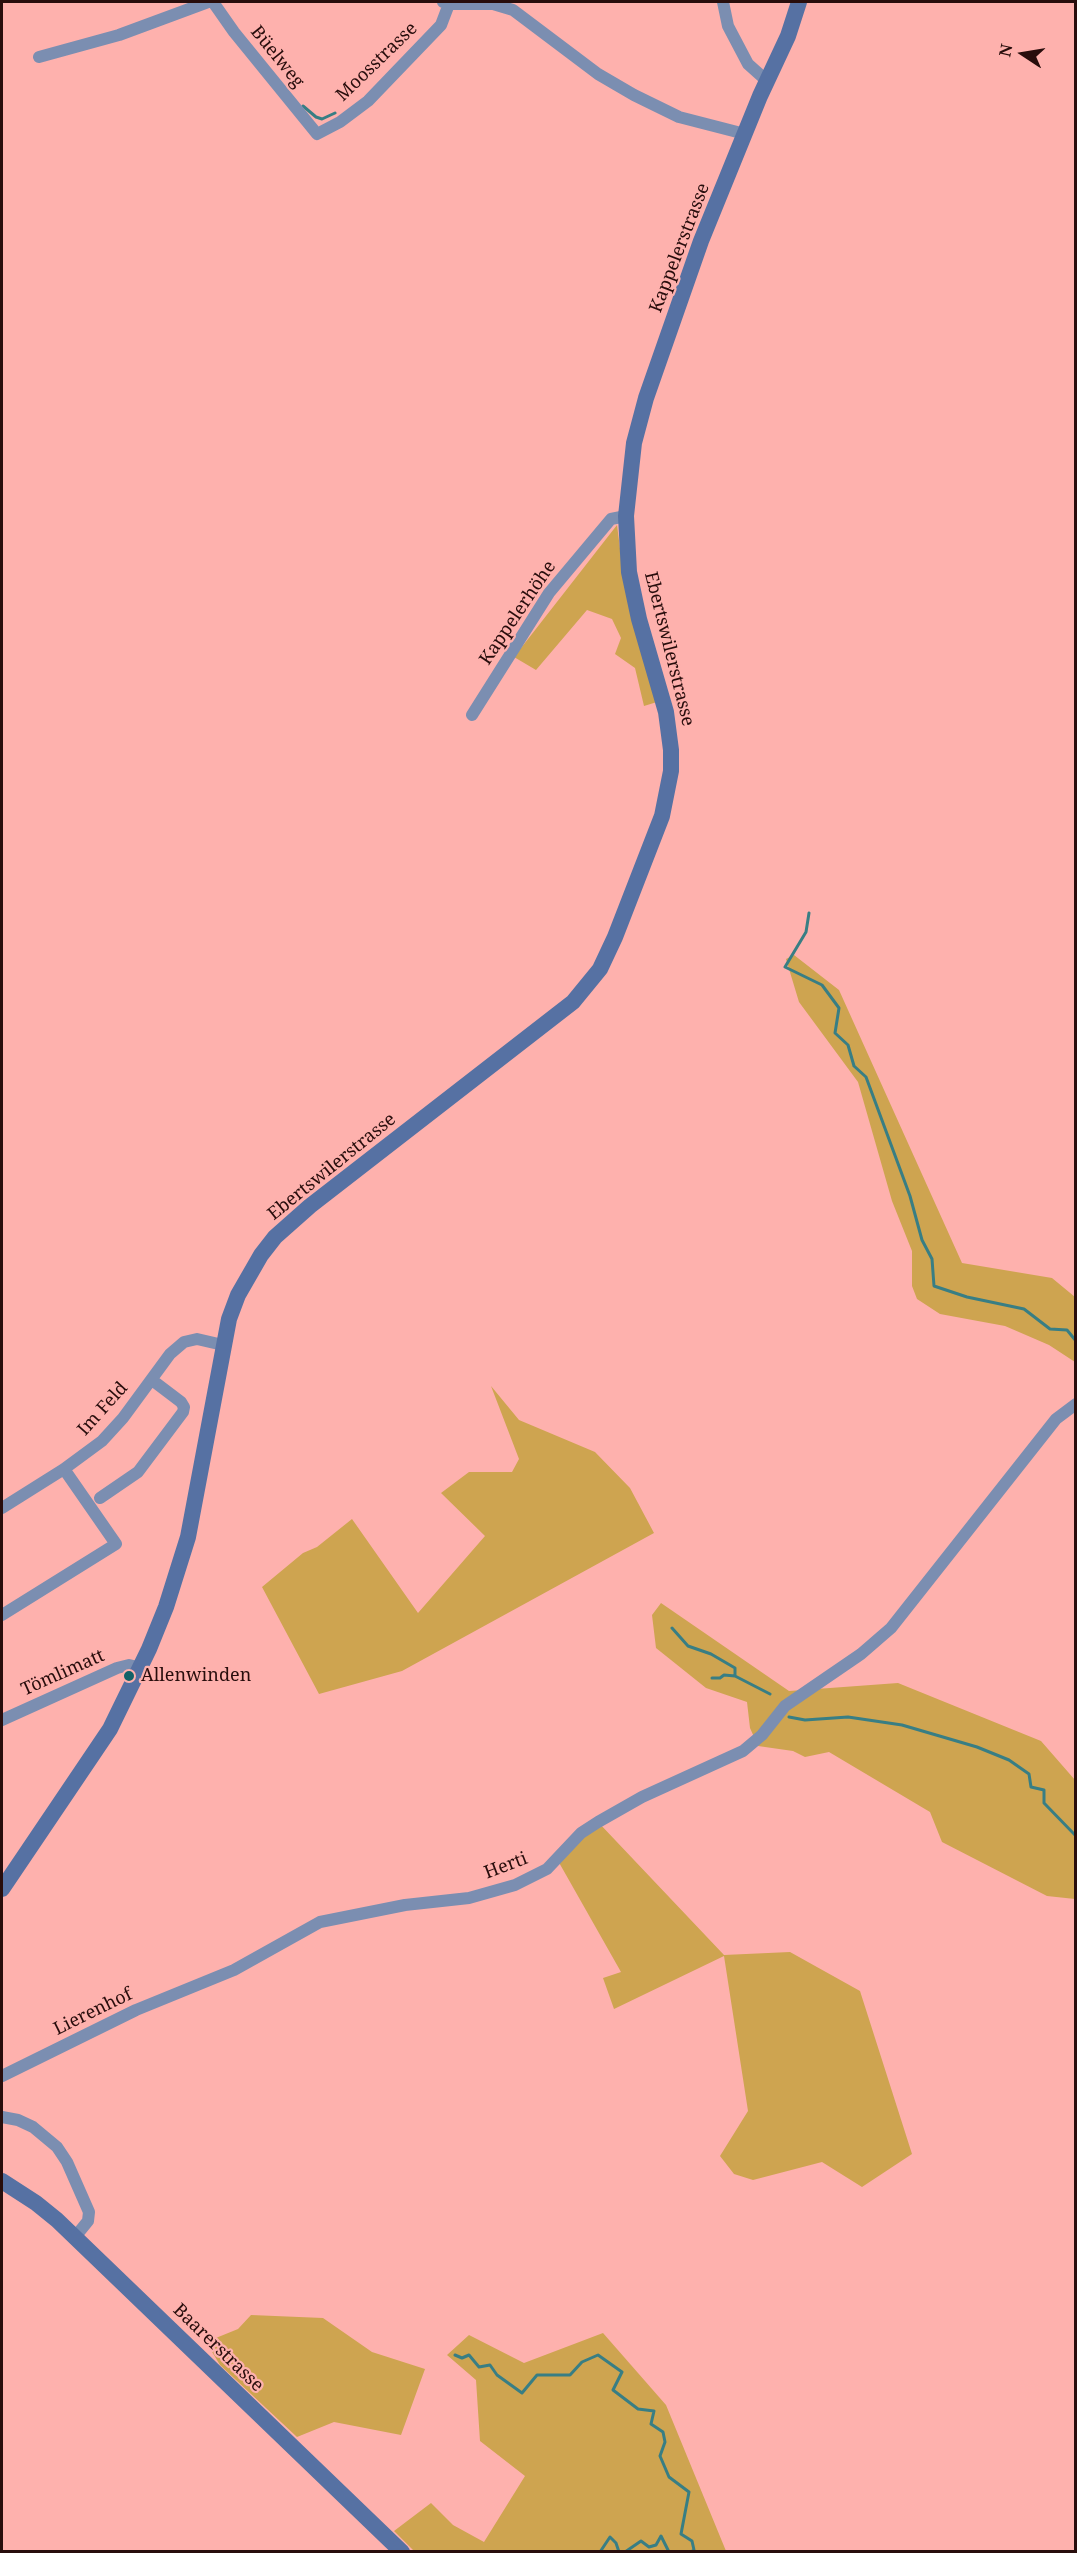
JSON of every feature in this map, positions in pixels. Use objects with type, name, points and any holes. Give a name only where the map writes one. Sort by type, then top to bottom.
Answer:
[{"type":"street","points":[[39,57],[119,35],[208,2]]},
{"type":"street","name":"Büelweg","points":[[213,2],[234,32],[317,134]]},
{"type":"street","points":[[723,2],[728,26],[748,64],[767,81]]},
{"type":"street","name":"Kappelerstrasse","points":[[626,516],[634,443],[646,398],[701,241],[788,36],[798,2]]},
{"type":"street","points":[[445,3],[493,4],[513,10],[598,74],[634,95],[679,117],[745,134]]},
{"type":"street","name":"Moosstrasse","points":[[317,134],[340,122],[380,89],[441,25],[445,3]]},
{"type":"street","name":"Kappelerhöhe","points":[[472,715],[549,593],[611,519],[626,516]]},
{"type":"street","name":"Ebertswilerstrasse","points":[[2,1889],[84,1769],[123,1706],[142,1668],[166,1607],[188,1537],[223,1345],[238,1295],[261,1255],[275,1237],[310,1206],[554,1019],[583,992],[609,952],[662,816],[668,793],[671,760],[666,712],[633,594],[627,550],[626,516]]},
{"type":"street","name":"Im Feld","points":[[2,1508],[102,1442],[170,1354],[184,1342],[197,1339],[223,1345]]},
{"type":"street","points":[[100,1498],[138,1472],[183,1412],[184,1407],[181,1402],[152,1380]]},
{"type":"street","name":"Herti","points":[[202,1983],[244,1965],[320,1922],[405,1905],[469,1898],[494,1892],[525,1880],[547,1869],[581,1833],[598,1822],[642,1797],[743,1751],[762,1735],[784,1706],[861,1654],[891,1628],[1056,1419],[1076,1404]]},
{"type":"street","points":[[2,1614],[116,1544],[64,1469]]},
{"type":"street","name":"Tömlimatt","points":[[2,1720],[117,1668],[129,1665],[142,1668]]},
{"type":"street","name":"Lierenhof","points":[[2,2076],[136,2010],[202,1983]]},
{"type":"street","points":[[2,2117],[18,2120],[33,2127],[57,2147],[67,2162],[90,2211],[88,2221],[75,2237]]},
{"type":"street","name":"Baarerstrasse","points":[[2,2181],[36,2203],[75,2237],[402,2552]]},
{"type":"shaded area","points":[[617,525],[622,564],[657,702],[644,706],[635,668],[615,654],[621,638],[612,619],[587,610],[536,670],[514,657]]},
{"type":"shaded area","points":[[794,955],[839,990],[962,1263],[1052,1278],[1075,1297],[1075,1362],[1049,1345],[1005,1326],[940,1314],[917,1299],[912,1286],[912,1251],[892,1201],[858,1082],[799,1002],[786,959]]},
{"type":"shaded area","points":[[491,1386],[519,1420],[595,1452],[630,1488],[654,1533],[402,1671],[319,1694],[262,1587],[303,1553],[317,1547],[352,1519],[418,1613],[485,1536],[441,1493],[469,1472],[512,1472],[519,1459]]},
{"type":"shaded area","points":[[661,1603],[789,1691],[898,1683],[1041,1741],[1075,1780],[1075,1899],[1047,1896],[942,1842],[930,1812],[829,1752],[805,1757],[793,1751],[758,1746],[750,1728],[747,1702],[706,1688],[656,1648],[652,1615]]},
{"type":"shaded area","points":[[598,1822],[724,1955],[790,1952],[860,1991],[912,2154],[862,2187],[822,2162],[753,2180],[734,2174],[720,2156],[748,2111],[724,1956],[614,2009],[603,1978],[621,1972],[557,1859]]},
{"type":"shaded area","points":[[251,2315],[323,2318],[372,2352],[425,2369],[401,2435],[334,2422],[297,2437],[220,2365],[206,2342],[238,2329]]},
{"type":"shaded area","points":[[603,2333],[666,2405],[726,2551],[414,2551],[394,2531],[431,2503],[453,2525],[484,2542],[525,2476],[480,2441],[476,2380],[447,2355],[469,2335],[524,2363]]},
{"type":"waterway","points":[[303,106],[322,119],[335,113]]},
{"type":"waterway","points":[[809,913],[806,932],[785,967],[822,985],[839,1008],[835,1033],[848,1045],[854,1066],[866,1077],[910,1196],[922,1240],[932,1259],[934,1286],[967,1297],[1024,1309],[1050,1329],[1067,1330],[1076,1341]]},
{"type":"waterway","points":[[672,1628],[688,1646],[711,1654],[735,1668],[735,1676],[770,1694]]},
{"type":"waterway","points":[[712,1678],[720,1678],[724,1675],[735,1676]]},
{"type":"waterway","points":[[789,1717],[805,1720],[848,1717],[902,1725],[977,1747],[1009,1760],[1029,1774],[1031,1787],[1044,1790],[1044,1803],[1076,1836]]},
{"type":"waterway","points":[[455,2355],[462,2358],[469,2355],[479,2367],[490,2365],[497,2375],[522,2393],[537,2375],[570,2375],[582,2362],[598,2355],[622,2372],[613,2390],[638,2409],[654,2411],[651,2424],[663,2432],[665,2442],[660,2456],[669,2477],[689,2492],[681,2534],[692,2541],[694,2550],[691,2552]]},
{"type":"waterway","points":[[625,2552],[641,2541],[649,2547],[656,2545],[661,2536],[669,2552]]},
{"type":"waterway","points":[[600,2552],[610,2537],[616,2543],[619,2552]]},
{"type":"place","name":"Allenwinden","points":[[129,1676]]}]
